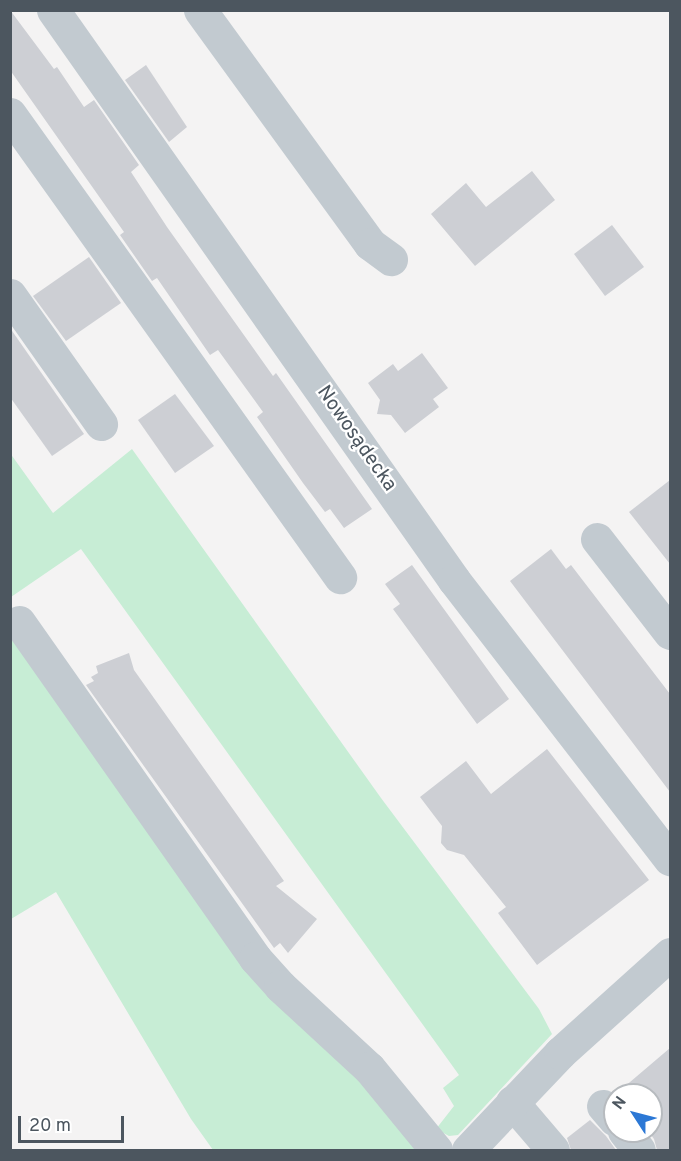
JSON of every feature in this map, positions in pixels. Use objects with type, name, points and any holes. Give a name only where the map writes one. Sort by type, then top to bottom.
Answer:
[{"type":"lane","name":"Nowosądecka","points":[[53,10],[454,580],[670,859]]},
{"type":"lane","points":[[200,10],[370,244],[391,259]]},
{"type":"lane","points":[[10,114],[340,577]]},
{"type":"lane","points":[[10,295],[101,424]]},
{"type":"lane","points":[[597,539],[670,633]]},
{"type":"lane","points":[[19,622],[255,958],[280,986],[369,1068],[436,1150]]},
{"type":"lane","points":[[468,1150],[560,1053],[670,954]]},
{"type":"lane","points":[[512,1102],[553,1150]]},
{"type":"green space","points":[[132,449],[381,798],[539,1009],[552,1034],[458,1135],[449,1136],[436,1129],[454,1106],[443,1088],[459,1075],[81,549],[11,597],[10,453],[53,513]]},
{"type":"green space","points":[[10,636],[333,1053],[398,1121],[415,1150],[213,1150],[191,1119],[56,892],[11,919]]},
{"type":"building","points":[[10,10],[54,69],[57,67],[84,107],[94,100],[139,165],[131,172],[167,227],[273,376],[276,373],[372,509],[344,528],[330,509],[325,512],[257,417],[263,412],[218,350],[210,355],[157,278],[152,281],[120,235],[124,232],[10,70]]},
{"type":"building","points":[[146,65],[187,127],[169,142],[125,80]]},
{"type":"building","points":[[532,171],[555,200],[475,266],[431,214],[466,183],[486,207]]},
{"type":"building","points":[[612,225],[644,267],[605,296],[574,254]]},
{"type":"building","points":[[89,257],[121,303],[66,341],[33,296]]},
{"type":"building","points":[[10,328],[84,434],[52,456],[10,397]]},
{"type":"building","points":[[422,353],[448,388],[433,399],[439,407],[405,433],[391,415],[377,414],[380,400],[368,383],[393,364],[398,371]]},
{"type":"building","points":[[175,394],[214,446],[175,473],[138,420]]},
{"type":"building","points":[[670,480],[670,564],[629,512]]},
{"type":"building","points":[[551,549],[566,569],[571,565],[670,694],[670,792],[510,581]]},
{"type":"building","points":[[412,565],[509,699],[477,724],[393,609],[400,604],[385,584]]},
{"type":"building","points":[[129,653],[134,670],[284,881],[276,886],[317,919],[288,953],[280,943],[274,948],[86,685],[94,681],[91,677],[98,673],[96,666]]},
{"type":"building","points":[[547,749],[649,880],[537,965],[498,913],[506,907],[464,855],[447,850],[441,843],[442,826],[420,797],[466,761],[491,794]]},
{"type":"building","points":[[670,1048],[670,1150],[657,1150],[655,1143],[663,1143],[663,1083],[629,1083]]},
{"type":"building","points":[[590,1120],[603,1133],[603,1143],[611,1143],[616,1150],[571,1150],[567,1138]]}]
